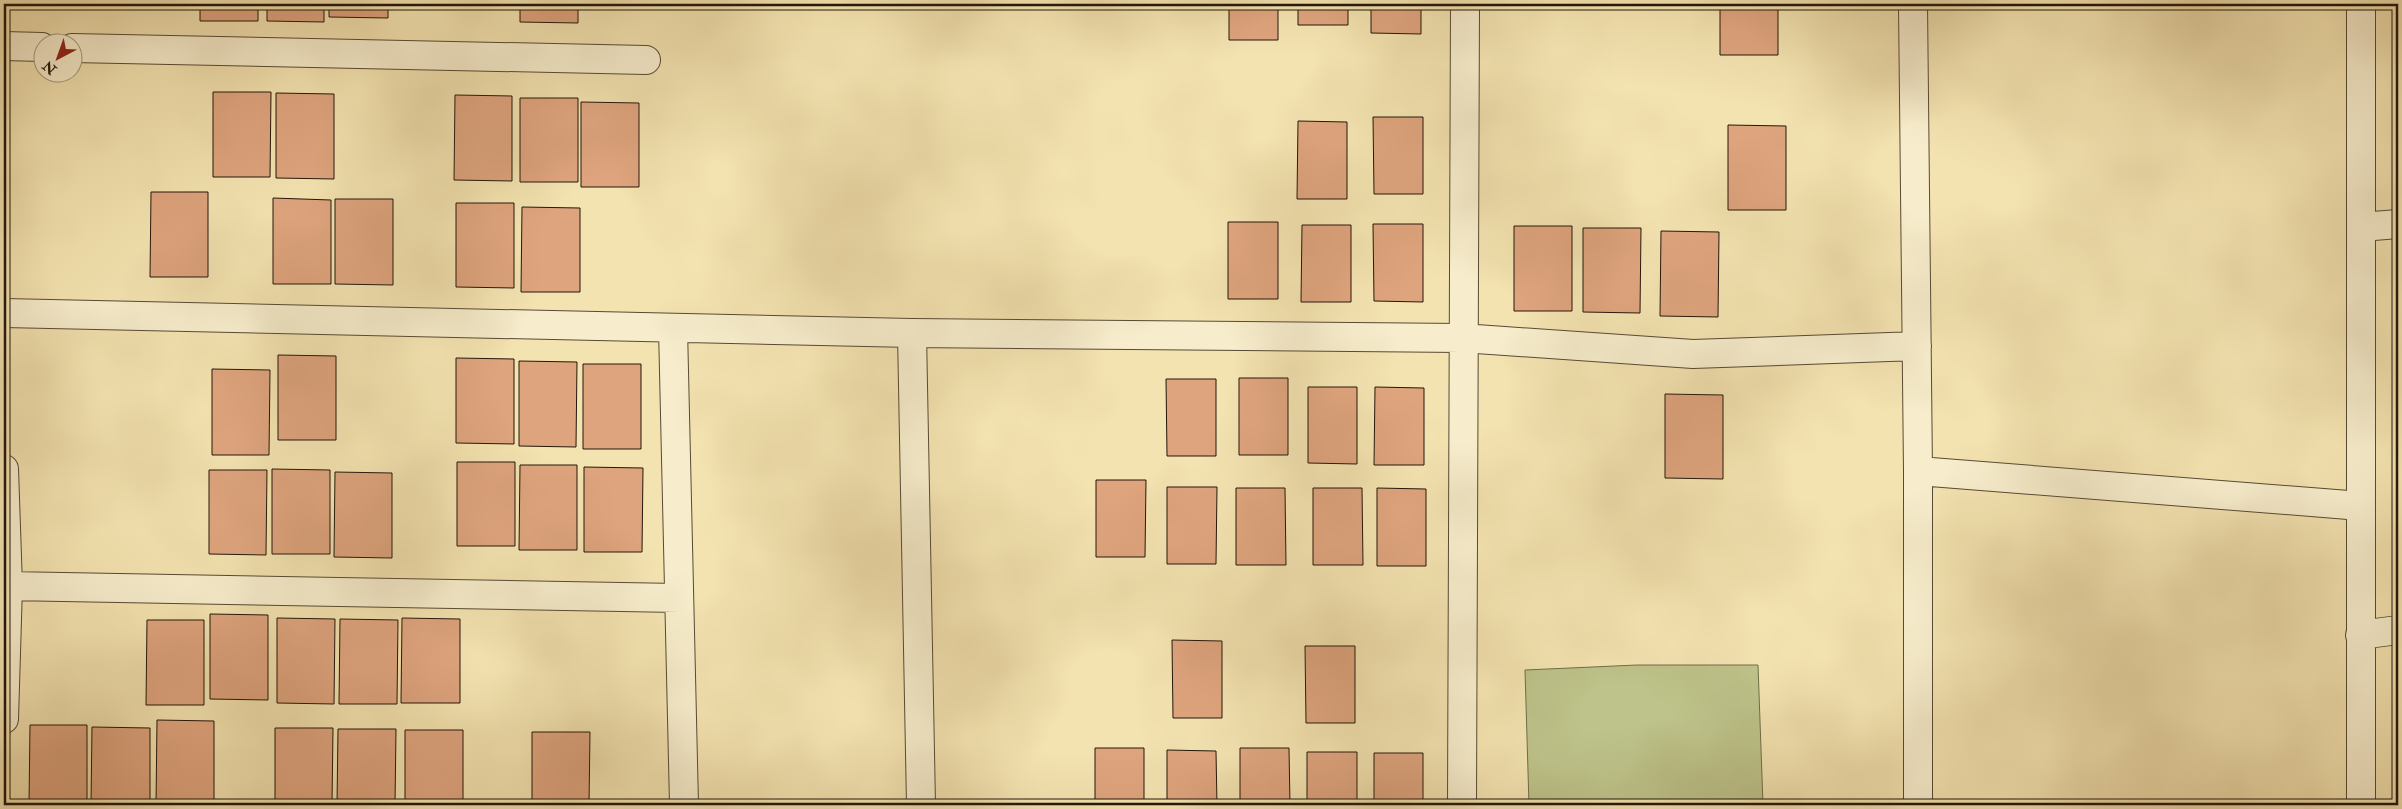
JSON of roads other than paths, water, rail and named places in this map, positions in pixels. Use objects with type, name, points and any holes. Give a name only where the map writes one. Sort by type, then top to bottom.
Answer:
[{"type":"street","points":[[1462,805],[1462,338],[1465,4]]},
{"type":"street","points":[[1913,4],[1918,471],[1918,805]]},
{"type":"street","points":[[2361,805],[2362,4]]},
{"type":"street","points":[[4,46],[32,47]]},
{"type":"street","points":[[82,48],[646,60]]},
{"type":"street","points":[[2361,227],[2398,224]]},
{"type":"street","points":[[4,313],[912,333],[1462,338],[1693,354],[1917,346]]},
{"type":"street","points":[[673,328],[684,805]]},
{"type":"street","points":[[912,333],[920,805]]},
{"type":"street","points":[[4,469],[8,586],[4,719]]},
{"type":"street","points":[[1918,471],[2361,506]]},
{"type":"street","points":[[8,586],[678,598]]},
{"type":"street","points":[[2360,635],[2398,630]]}]
